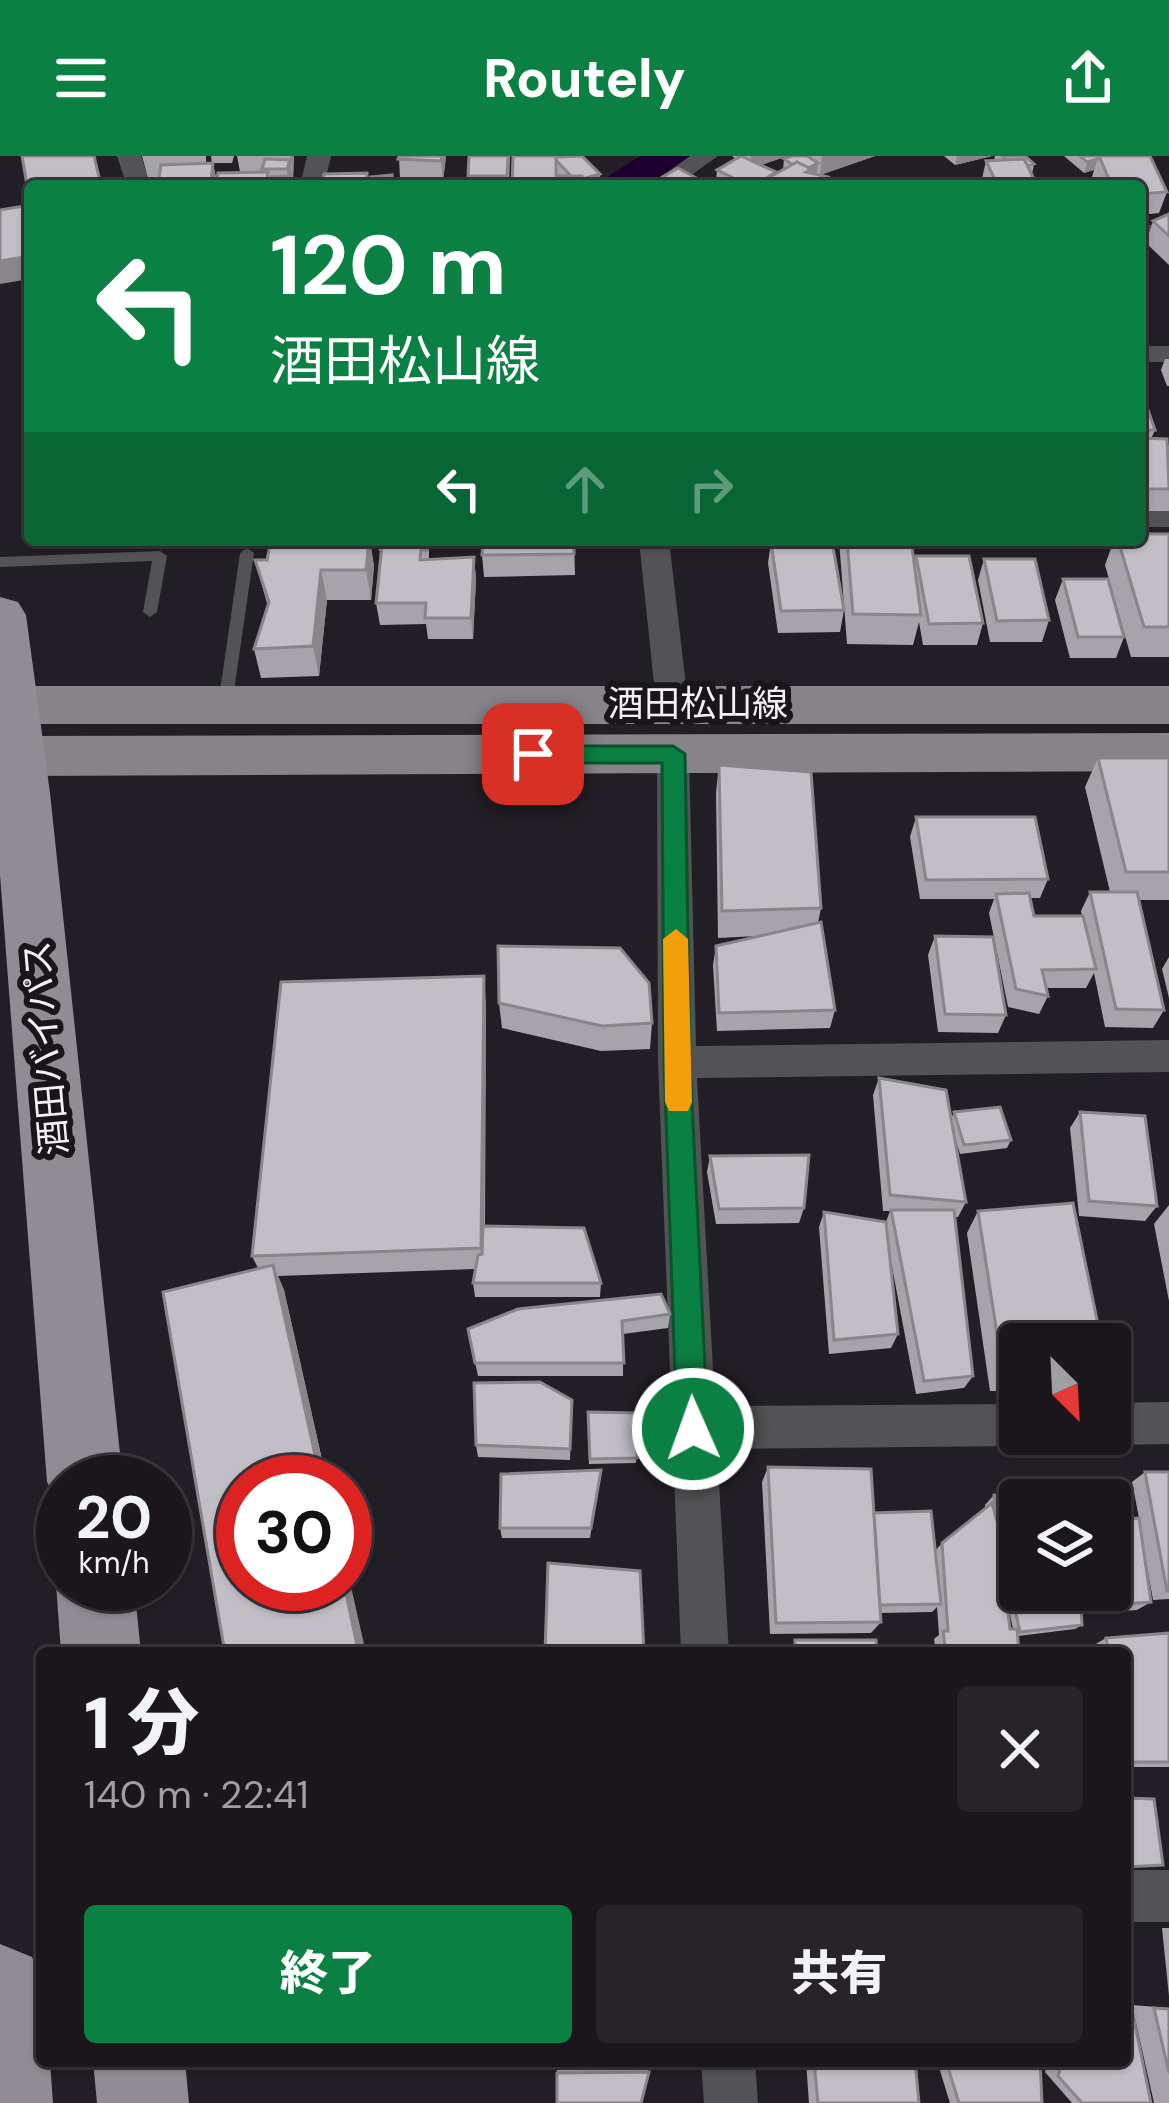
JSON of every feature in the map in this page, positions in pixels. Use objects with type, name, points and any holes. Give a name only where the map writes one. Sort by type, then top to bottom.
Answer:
[{"type":"highway","name":"酒田バイパス","points":[[0,615],[7,730],[83,1455]]},
{"type":"highway","points":[[97,1611],[100,1647]]},
{"type":"highway","points":[[0,1989],[7,2103]]},
{"type":"highway","points":[[140,2067],[143,2103]]},
{"type":"main road","name":"酒田松山線","points":[[7,730],[225,704],[1169,752]]},
{"type":"main road","name":"酒田松山線","points":[[7,730],[673,728],[1169,705]]},
{"type":"street","points":[[669,180],[706,156]]},
{"type":"street","points":[[655,546],[673,728],[677,1062],[705,1647]]},
{"type":"street","points":[[677,1062],[1169,1056]]},
{"type":"street","points":[[1131,1424],[1169,1423]]},
{"type":"street","points":[[693,1429],[999,1425]]},
{"type":"street","points":[[1131,1896],[1169,1896]]},
{"type":"street","points":[[728,2067],[731,2103]]},
{"type":"lane","points":[[225,704],[247,553]]},
{"type":"lane","points":[[0,562],[160,556],[150,612]]},
{"type":"building","points":[[22,156],[94,156],[100,180],[26,180]]},
{"type":"building","points":[[399,156],[442,156],[441,161]]},
{"type":"building","points":[[469,156],[508,156],[507,176],[468,176]]},
{"type":"building","points":[[513,156],[556,156],[556,176],[582,176],[582,180],[512,180]]},
{"type":"building","points":[[582,156],[600,174],[582,179],[571,176],[556,160],[556,157]]},
{"type":"building","points":[[741,156],[776,172],[763,180],[738,180],[717,170]]},
{"type":"building","points":[[807,156],[818,163],[808,168],[784,159]]},
{"type":"building","points":[[1002,156],[1025,156],[1034,164],[1028,166],[1024,159]]},
{"type":"building","points":[[1099,156],[1150,156],[1167,192],[1146,194],[1146,180],[1109,180]]},
{"type":"building","points":[[265,159],[290,160],[287,169],[262,169]]},
{"type":"building","points":[[1024,159],[1034,180],[995,180],[986,161]]},
{"type":"building","points":[[797,162],[811,169],[806,172],[832,180],[773,180],[768,178]]},
{"type":"building","points":[[213,163],[211,180],[159,180],[161,165]]},
{"type":"building","points":[[678,168],[700,180],[662,180]]},
{"type":"building","points":[[218,173],[289,176],[289,180],[217,180]]},
{"type":"building","points":[[367,173],[366,180],[323,180],[324,174]]},
{"type":"building","points":[[24,206],[24,257],[0,261],[0,210]]},
{"type":"building","points":[[1169,214],[1169,236],[1153,221]]},
{"type":"building","points":[[1146,404],[1155,430],[1146,430]]},
{"type":"building","points":[[1146,438],[1167,439],[1169,489],[1146,489]]},
{"type":"building","points":[[1146,534],[1169,534],[1169,627],[1144,627],[1120,546],[1146,546]]},
{"type":"building","points":[[270,546],[368,546],[366,570],[321,570],[313,646],[254,649],[269,602],[255,560],[267,560]]},
{"type":"building","points":[[382,546],[421,546],[420,560],[474,557],[471,618],[425,618],[426,603],[376,603]]},
{"type":"building","points":[[483,546],[574,546],[574,554],[482,555]]},
{"type":"building","points":[[772,546],[833,546],[844,610],[781,611]]},
{"type":"building","points":[[847,546],[912,546],[921,615],[853,614]]},
{"type":"building","points":[[916,556],[969,556],[983,623],[929,624]]},
{"type":"building","points":[[984,559],[1035,559],[1049,620],[997,621]]},
{"type":"building","points":[[1063,579],[1108,579],[1124,637],[1078,637]]},
{"type":"building","points":[[1098,758],[1169,758],[1169,872],[1126,872]]},
{"type":"building","points":[[719,765],[811,772],[821,908],[722,911]]},
{"type":"building","points":[[916,817],[1035,817],[1048,879],[926,880]]},
{"type":"building","points":[[1090,892],[1137,892],[1164,1010],[1116,1009]]},
{"type":"building","points":[[1029,893],[1034,916],[1083,916],[1096,969],[1042,970],[1048,996],[1016,989],[996,894]]},
{"type":"building","points":[[821,922],[835,1010],[719,1013],[716,946]]},
{"type":"building","points":[[935,936],[993,937],[1006,1015],[945,1014]]},
{"type":"building","points":[[498,946],[620,948],[649,983],[652,1023],[602,1026],[499,1003]]},
{"type":"building","points":[[484,976],[481,1248],[252,1256],[281,982]]},
{"type":"building","points":[[879,1078],[946,1090],[966,1202],[890,1195]]},
{"type":"building","points":[[1000,1107],[1011,1140],[964,1145],[954,1112]]},
{"type":"building","points":[[1080,1112],[1145,1116],[1157,1206],[1089,1201]]},
{"type":"building","points":[[809,1155],[804,1208],[719,1209],[710,1156]]},
{"type":"building","points":[[1073,1203],[1098,1323],[999,1323],[999,1347],[978,1211]]},
{"type":"building","points":[[891,1210],[954,1210],[973,1376],[924,1381]]},
{"type":"building","points":[[824,1212],[886,1222],[898,1334],[834,1340]]},
{"type":"building","points":[[483,1226],[584,1228],[601,1283],[473,1283],[482,1254]]},
{"type":"building","points":[[273,1265],[315,1455],[216,1455],[216,1601],[163,1292]]},
{"type":"building","points":[[661,1294],[670,1314],[622,1321],[624,1363],[475,1363],[468,1329],[518,1309]]},
{"type":"building","points":[[540,1382],[572,1400],[570,1449],[476,1445],[474,1383]]},
{"type":"building","points":[[588,1412],[638,1413],[637,1458],[590,1459]]},
{"type":"building","points":[[768,1467],[871,1469],[881,1622],[776,1623]]},
{"type":"building","points":[[601,1470],[591,1528],[500,1528],[501,1474]]},
{"type":"building","points":[[1145,1472],[1169,1472],[1169,1591],[1167,1591]]},
{"type":"building","points":[[994,1495],[999,1495],[999,1611],[1008,1611],[1010,1629],[1017,1629],[1018,1647],[945,1647],[942,1543],[992,1503],[997,1521]]},
{"type":"building","points":[[931,1511],[941,1604],[880,1605],[874,1513]]},
{"type":"building","points":[[1139,1518],[1151,1602],[1131,1603],[1131,1519]]},
{"type":"building","points":[[548,1563],[640,1571],[644,1647],[545,1647]]},
{"type":"building","points":[[218,1611],[350,1611],[357,1647],[224,1647]]},
{"type":"building","points":[[1015,1611],[1081,1611],[1082,1625],[1020,1632]]},
{"type":"building","points":[[1169,1633],[1169,1762],[1131,1762],[1131,1647],[1108,1647],[1106,1638]]},
{"type":"building","points":[[795,1640],[876,1640],[877,1647],[795,1647]]},
{"type":"building","points":[[1131,1798],[1154,1799],[1163,1865],[1131,1867]]},
{"type":"building","points":[[1131,2005],[1151,2103],[1082,2103],[1058,2076],[1061,2067],[1131,2067]]},
{"type":"building","points":[[1154,2008],[1169,2009],[1169,2073]]},
{"type":"building","points":[[815,2067],[916,2067],[919,2103],[818,2103]]},
{"type":"building","points":[[948,2067],[1040,2067],[1042,2103],[959,2103]]},
{"type":"building","points":[[649,2072],[641,2103],[557,2103],[557,2073]]},
{"type":"waterway","points":[[638,180],[676,156]]},
{"type":"slow traffic","points":[[676,939],[679,1102]]},
{"type":"route","points":[[533,754],[673,754],[677,1062],[693,1429]]}]
